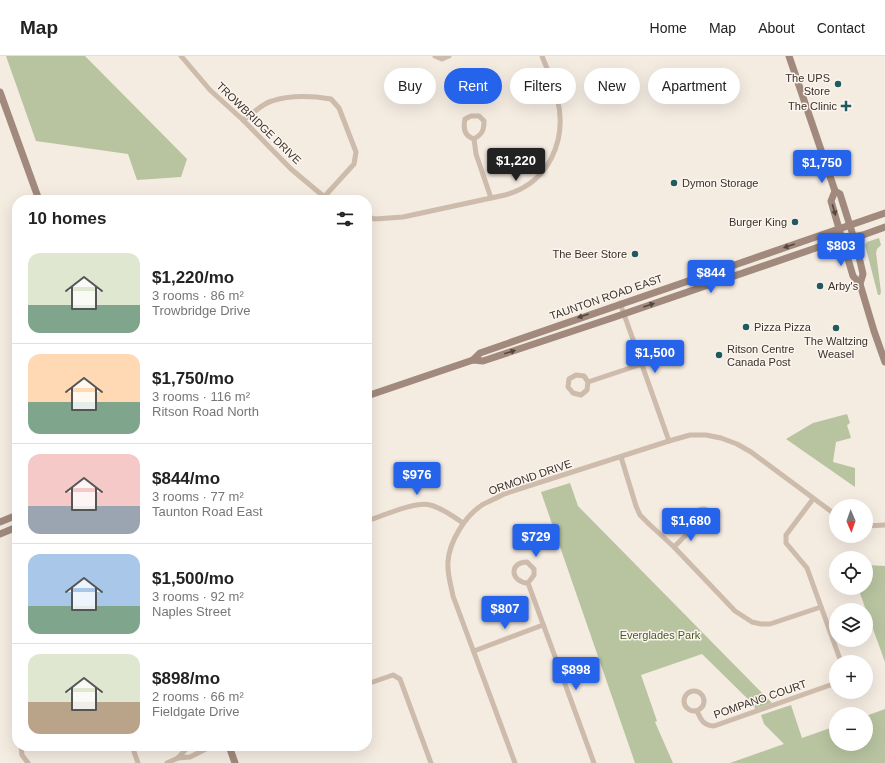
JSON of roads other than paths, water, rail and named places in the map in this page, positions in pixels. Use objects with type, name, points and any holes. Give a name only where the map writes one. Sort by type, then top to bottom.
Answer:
[{"type":"main road","points":[[789,56],[835,191],[840,194],[850,224],[863,274],[860,284]]},
{"type":"main road","points":[[0,92],[37,195]]},
{"type":"main road","points":[[835,191],[831,201],[842,239],[853,276],[860,284],[885,362]]},
{"type":"main road","name":"TAUNTON ROAD EAST","points":[[473,360],[480,352],[885,213]]},
{"type":"main road","name":"TAUNTON ROAD EAST","points":[[372,394],[473,360],[483,361],[842,239],[863,235],[885,227]]},
{"type":"main road","points":[[0,522],[12,517]]},
{"type":"main road","points":[[0,534],[12,529]]},
{"type":"main road","points":[[231,751],[235,763]]},
{"type":"street","name":"TROWBRIDGE DRIVE","points":[[181,56],[210,90],[243,120],[291,169],[321,195]]},
{"type":"street","points":[[435,56],[442,59],[449,56]]},
{"type":"street","points":[[372,218],[403,217],[517,192],[534,180],[555,153],[559,135],[560,116],[557,96],[542,56]]},
{"type":"street","points":[[243,120],[270,101],[317,97],[331,99],[339,108],[356,152],[354,164],[329,195]]},
{"type":"street","points":[[471,116],[479,116],[484,121],[484,130],[474,139],[465,133],[463,126],[465,119],[471,116]]},
{"type":"street","points":[[474,139],[476,154],[491,198]]},
{"type":"street","points":[[620,303],[669,441]]},
{"type":"street","points":[[588,382],[642,364]]},
{"type":"street","points":[[576,374],[584,376],[588,382],[587,390],[581,394],[573,393],[568,387],[569,379],[576,374]]},
{"type":"street","name":"ORMOND DRIVE","points":[[515,763],[449,580],[448,562],[452,546],[463,523],[481,506],[504,494],[669,441],[699,434],[721,438],[737,444],[751,452],[829,510]]},
{"type":"street","points":[[621,457],[640,515],[674,547],[735,611],[752,622],[770,624],[821,607]]},
{"type":"street","points":[[813,499],[785,539],[787,546],[800,558],[806,568],[838,655]]},
{"type":"street","points":[[372,519],[420,504],[429,504],[440,508],[463,523]]},
{"type":"street","points":[[703,508],[712,513],[714,520],[711,526],[701,529],[695,526],[693,523],[693,516],[697,510],[703,508]]},
{"type":"street","points":[[873,526],[885,525]]},
{"type":"street","points":[[674,547],[695,526]]},
{"type":"street","points":[[526,562],[534,568],[534,575],[528,583],[520,581],[515,577],[515,567],[520,563],[526,562]]},
{"type":"street","points":[[528,583],[594,763]]},
{"type":"street","points":[[474,651],[543,625]]},
{"type":"street","points":[[372,682],[389,676],[396,676],[402,682],[431,763]]},
{"type":"street","name":"POMPANO COURT","points":[[697,711],[704,724],[714,726],[829,685]]},
{"type":"street","points":[[21,751],[22,755],[28,763]]},
{"type":"street","points":[[134,751],[138,763]]},
{"type":"street","points":[[178,758],[184,751]]},
{"type":"street","points":[[167,763],[178,758],[190,757],[202,751]]},
{"type":"place","name":"The UPS Store","points":[[838,84]]},
{"type":"place","name":"The Clinic","points":[[846,106]]},
{"type":"place","name":"Dymon Storage","points":[[674,183]]},
{"type":"place","name":"Burger King","points":[[795,222]]},
{"type":"place","name":"The Beer Store","points":[[635,254]]},
{"type":"place","name":"Arby's","points":[[820,286]]},
{"type":"place","name":"Pizza Pizza","points":[[746,327]]},
{"type":"place","name":"The Waltzing Weasel","points":[[836,328]]},
{"type":"place","name":"Ritson Centre Canada Post","points":[[719,355]]},
{"type":"park label","name":"Everglades Park","points":[[660,635]]}]
